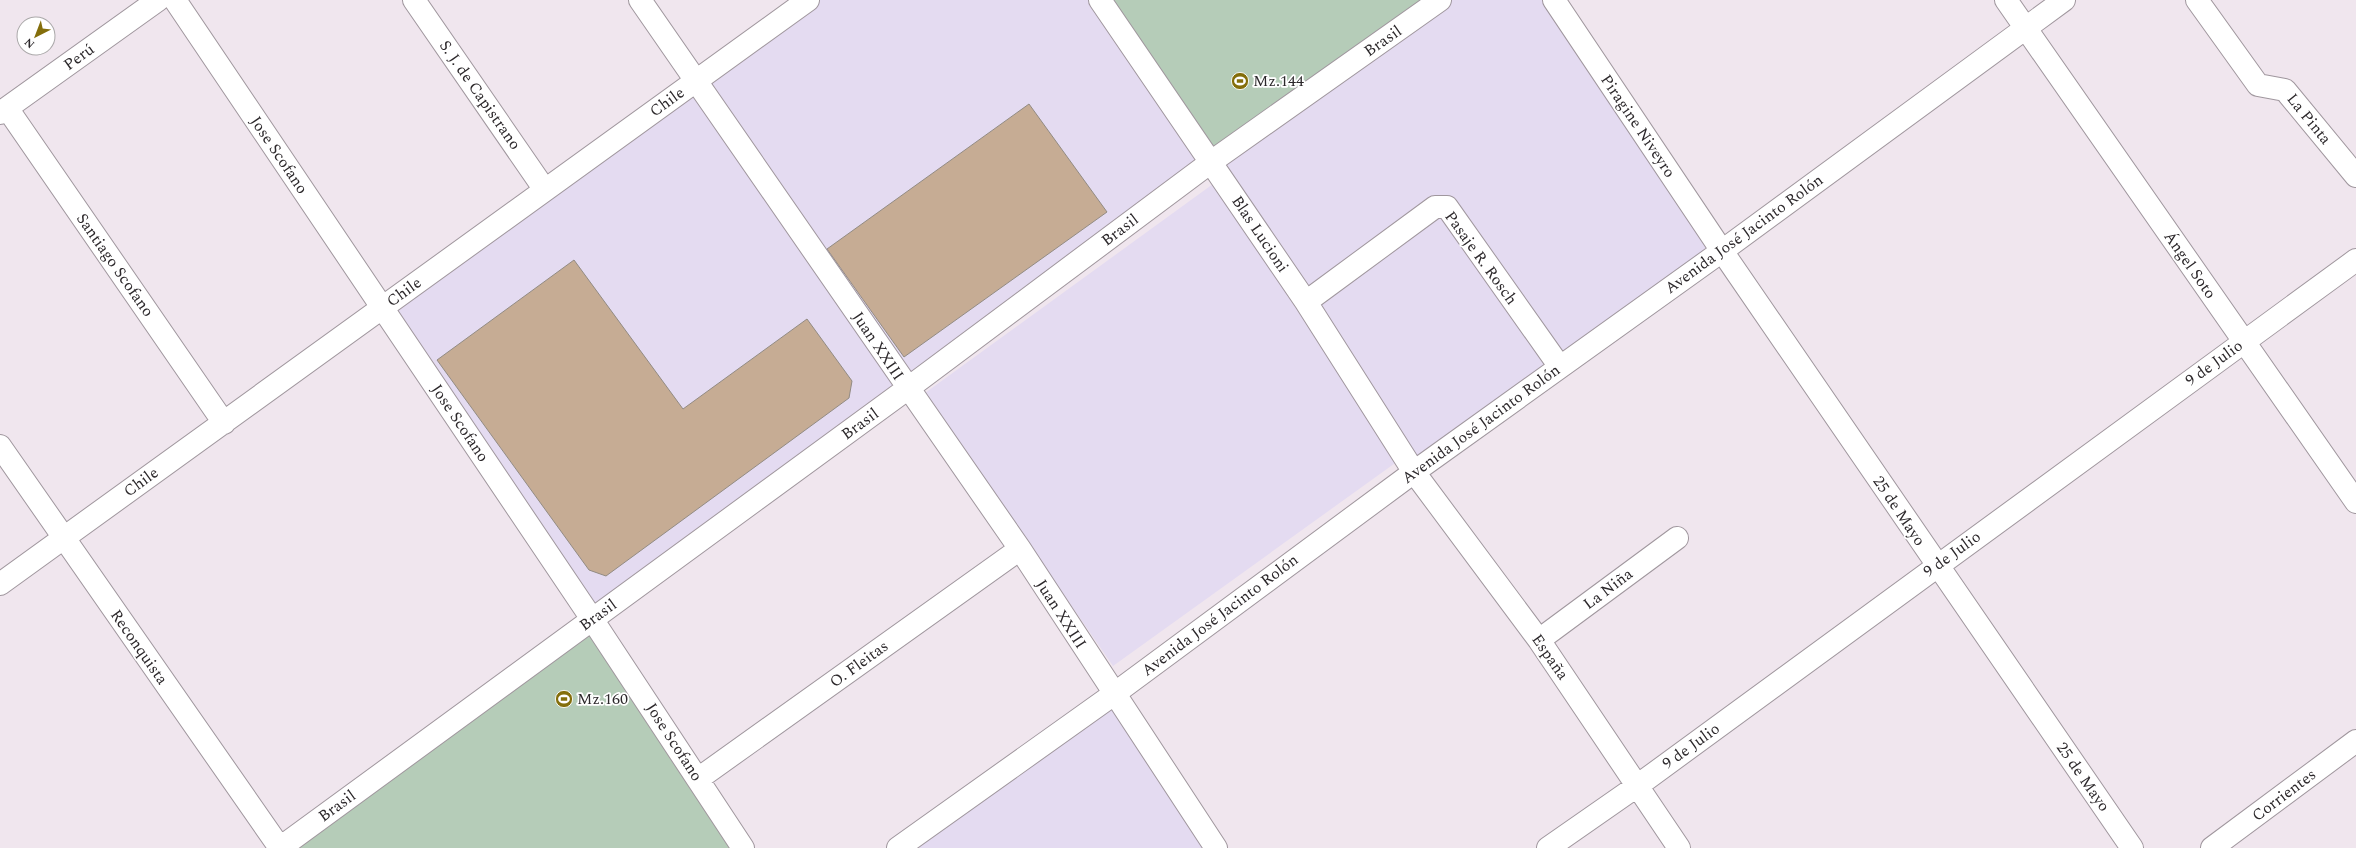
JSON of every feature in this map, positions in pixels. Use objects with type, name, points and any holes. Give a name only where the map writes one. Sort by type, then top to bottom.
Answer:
[{"type":"street","name":"Perú","points":[[3,111],[158,0]]},
{"type":"street","name":"Jose Scofano","points":[[175,0],[592,619],[744,848]]},
{"type":"street","name":"S. J. de Capistrano","points":[[414,0],[545,190]]},
{"type":"street","name":"Juan XXIII","points":[[640,0],[697,80],[907,389],[1020,550],[1216,848]]},
{"type":"street","name":"Chile","points":[[0,584],[808,0]]},
{"type":"street","name":"Blas Lucioni","points":[[1100,0],[1306,302],[1414,472]]},
{"type":"street","name":"Brasil","points":[[280,848],[907,389],[1211,162],[1440,0]]},
{"type":"street","name":"Piragine Niveyro","points":[[1554,0],[1722,251]]},
{"type":"street","name":"Ángel Soto","points":[[2006,0],[2356,502]]},
{"type":"street","name":"Avenida José Jacinto Rolón","points":[[898,848],[1114,694],[1414,472],[1722,251],[2064,0]]},
{"type":"street","name":"La Pinta","points":[[2197,0],[2258,85],[2285,90],[2356,176]]},
{"type":"street","name":"Santiago Scofano","points":[[3,111],[224,423]]},
{"type":"street","name":"Pasaje R. Rosch","points":[[1306,302],[1435,207],[1447,207],[1560,367]]},
{"type":"street","name":"25 de Mayo","points":[[1722,251],[1936,566],[2132,848]]},
{"type":"street","name":"9 de Julio","points":[[1548,848],[1637,786],[2243,341],[2356,260]]},
{"type":"street","name":"Reconquista","points":[[0,446],[280,848]]},
{"type":"street","name":"España","points":[[1414,472],[1539,640],[1679,848]]},
{"type":"street","name":"La Niña","points":[[1539,640],[1676,538]]},
{"type":"street","name":"O. Fleitas","points":[[698,780],[1020,550]]},
{"type":"street","name":"Corrientes","points":[[2212,848],[2356,741]]},
{"type":"shaded area","points":[[808,0],[1554,0],[1722,251],[1414,472],[1211,163],[592,619],[383,308]]},
{"type":"shaded area","points":[[1213,184],[1398,461],[1113,666],[925,393]]},
{"type":"shaded area","points":[[1114,694],[1216,848],[898,848]]},
{"type":"green space","name":"Mz.144","points":[[1100,0],[1440,0],[1211,162]]},
{"type":"green space","name":"Mz.160","points":[[592,619],[743,848],[280,848]]},
{"type":"building","points":[[1029,104],[1107,212],[904,357],[827,249]]},
{"type":"building","points":[[574,260],[683,409],[807,319],[852,381],[849,398],[606,576],[589,570],[437,360]]},
{"type":"place","name":"Mz.144","points":[[1240,81]]},
{"type":"place","name":"Mz.160","points":[[564,699]]}]
